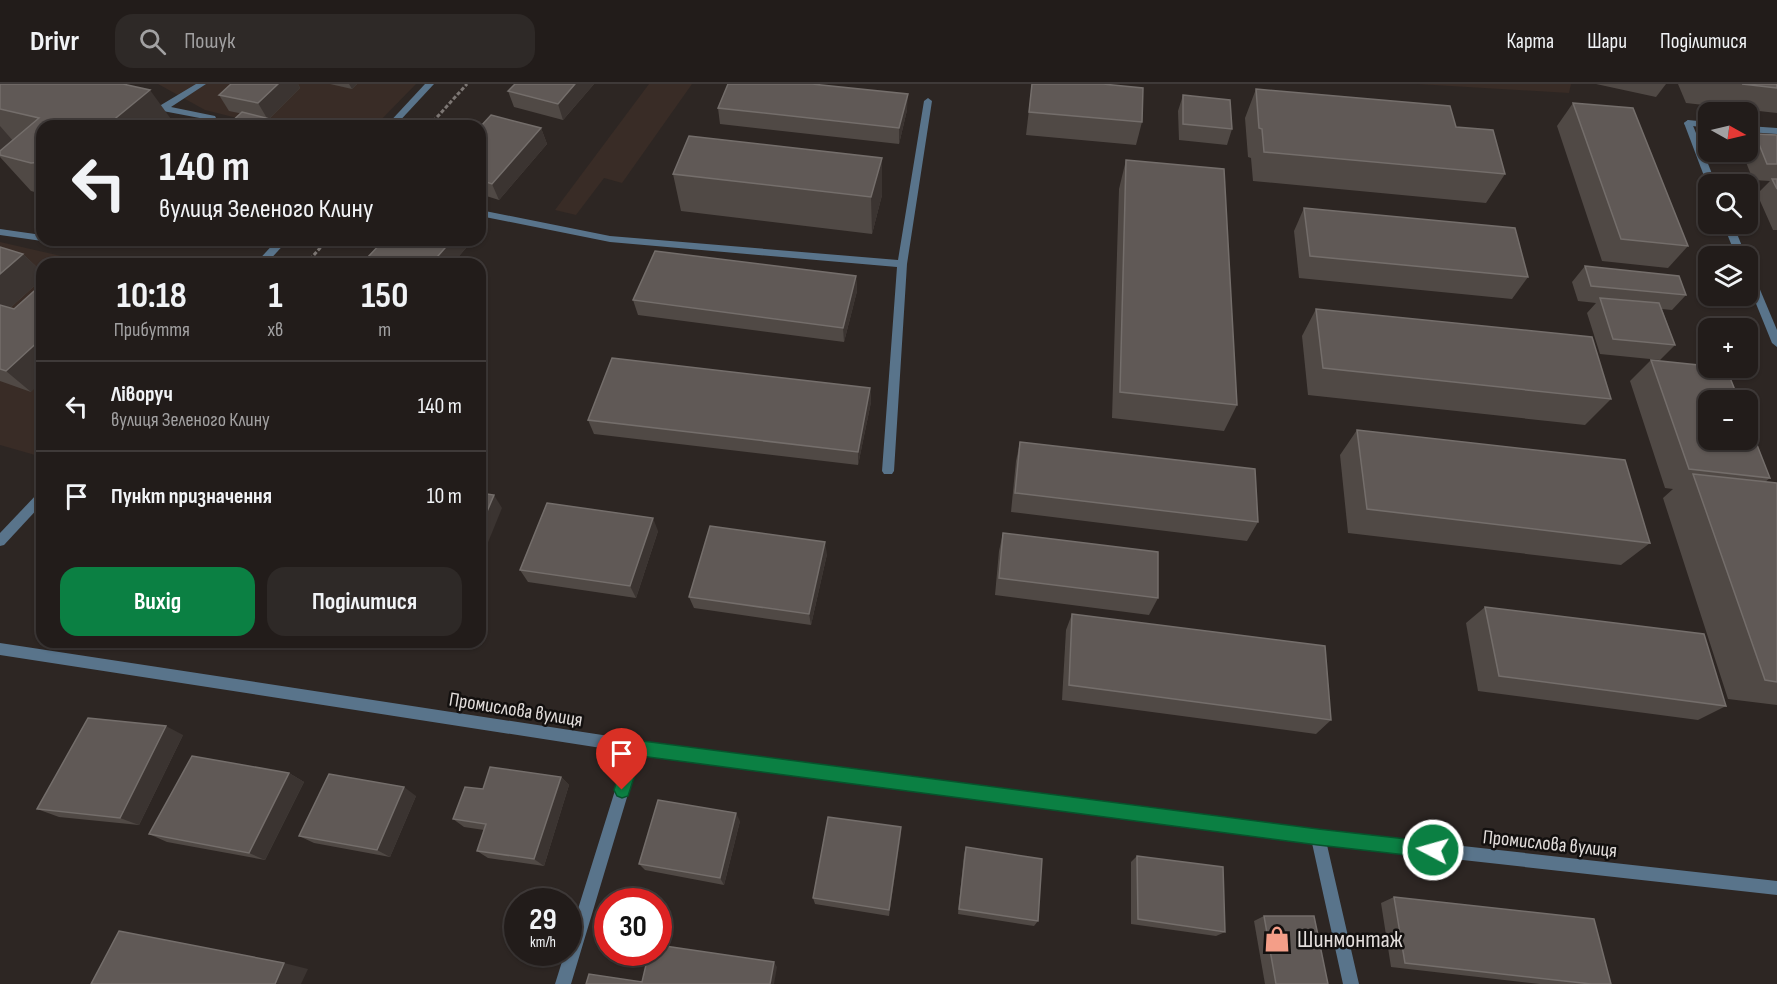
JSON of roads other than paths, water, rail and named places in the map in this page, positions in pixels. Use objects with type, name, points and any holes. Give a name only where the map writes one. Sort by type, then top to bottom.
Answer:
[{"type":"street","points":[[163,108],[202,84]]},
{"type":"street","points":[[396,120],[430,84]]},
{"type":"street","points":[[888,471],[902,264],[928,101]]},
{"type":"street","points":[[142,104],[212,118],[210,120]]},
{"type":"street","points":[[1698,124],[1688,123],[1698,148]]},
{"type":"street","points":[[1758,130],[1777,131]]},
{"type":"street","points":[[486,214],[610,238],[902,264]]},
{"type":"street","points":[[0,232],[36,237]]},
{"type":"street","points":[[266,258],[277,246]]},
{"type":"street","points":[[1758,297],[1777,343]]},
{"type":"street","points":[[0,540],[36,502]]},
{"type":"street","name":"Промислова вулиця","points":[[0,649],[635,747],[1318,837],[1777,888]]},
{"type":"street","points":[[563,984],[635,747]]},
{"type":"street","points":[[1318,837],[1350,984]]},
{"type":"place","name":"Шинмонтаж","points":[[1277,939]]}]
